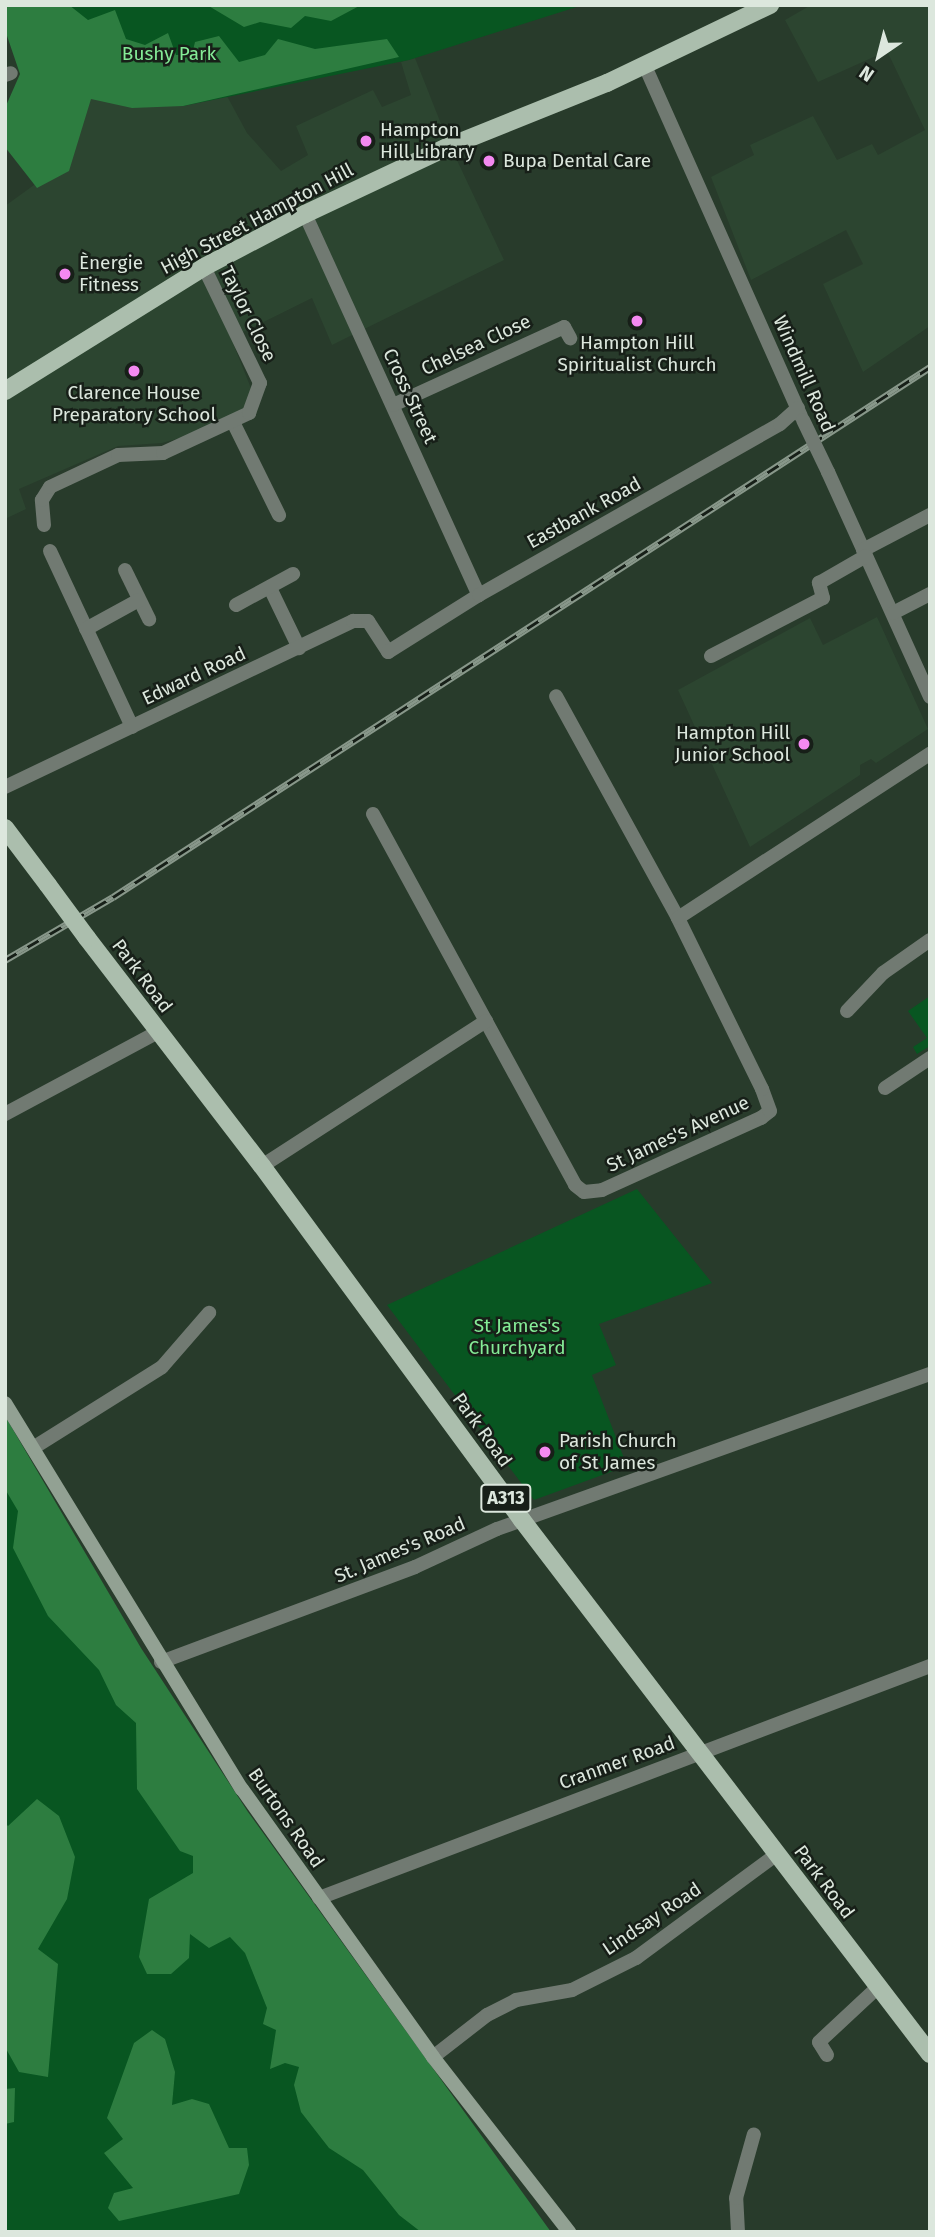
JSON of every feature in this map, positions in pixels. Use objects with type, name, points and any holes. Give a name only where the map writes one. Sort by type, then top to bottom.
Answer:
[{"type":"main road","name":"High Street Hampton Hill","points":[[5,391],[204,267],[305,214],[445,148],[646,66],[770,5]]},
{"type":"main road","name":"Park Road","points":[[5,828],[262,1166],[522,1520],[930,2054]]},
{"type":"street","name":"Windmill Road","points":[[646,66],[930,697]]},
{"type":"street","name":"Cross Street","points":[[305,214],[480,594]]},
{"type":"street","name":"Taylor Close","points":[[44,525],[42,500],[50,487],[118,455],[163,453],[249,413],[260,383],[204,267]]},
{"type":"street","name":"Chelsea Close","points":[[393,405],[564,327],[570,338]]},
{"type":"street","name":"Eastbank Road","points":[[388,652],[480,594],[801,414]]},
{"type":"street","points":[[233,422],[279,515]]},
{"type":"street","points":[[711,656],[824,598],[819,583],[930,515]]},
{"type":"street","points":[[50,551],[132,727]]},
{"type":"street","points":[[125,570],[149,619]]},
{"type":"street","points":[[236,605],[293,574]]},
{"type":"street","points":[[270,588],[299,648]]},
{"type":"street","points":[[893,613],[930,594]]},
{"type":"street","points":[[86,629],[139,600]]},
{"type":"street","name":"Edward Road","points":[[5,787],[354,621],[368,621],[388,652]]},
{"type":"street","name":"St James's Avenue","points":[[373,814],[575,1185],[584,1192],[614,1185],[752,1123],[770,1111],[767,1103],[678,918],[556,696]]},
{"type":"street","points":[[678,918],[930,754]]},
{"type":"street","points":[[847,1011],[883,973],[930,940]]},
{"type":"street","points":[[262,1166],[486,1021]]},
{"type":"street","points":[[5,1114],[158,1032]]},
{"type":"street","points":[[885,1088],[930,1058]]},
{"type":"street","points":[[33,1448],[162,1367],[209,1313]]},
{"type":"street","name":"St. James's Road","points":[[161,1662],[415,1567],[522,1520],[930,1374]]},
{"type":"street","name":"Burtons Road","points":[[5,1404],[161,1662],[319,1898],[433,2057],[569,2232]]},
{"type":"street","name":"Cranmer Road","points":[[319,1898],[930,1666]]},
{"type":"street","name":"Lindsay Road","points":[[433,2057],[487,2015],[516,2000],[572,1990],[635,1958],[777,1854]]},
{"type":"street","points":[[827,2055],[819,2042],[877,1988]]},
{"type":"street","points":[[738,2232],[736,2198],[754,2134]]},
{"type":"shaded area","points":[[811,5],[930,5],[930,326],[863,372],[823,284],[863,264],[846,230],[751,280],[711,177],[754,155],[750,145],[813,116],[837,160],[872,144],[878,155],[925,130],[887,51],[818,82],[785,20]]},
{"type":"shaded area","points":[[415,58],[447,139],[504,260],[332,345],[312,298],[231,338],[252,391],[243,409],[191,435],[162,443],[118,446],[19,489],[26,509],[5,519],[5,206],[70,159],[81,93],[183,106],[227,96],[247,133],[281,171],[308,155],[296,126],[373,90],[382,107],[411,95],[401,62]]},
{"type":"shaded area","name":"Hampton Hill Junior School","points":[[877,617],[928,729],[876,763],[871,759],[860,765],[860,775],[750,847],[678,690],[810,618],[823,645]]},
{"type":"green space","name":"Bushy Park","points":[[5,5],[583,5],[409,60],[183,106]]},
{"type":"green space","points":[[5,5],[69,5],[88,20],[115,10],[126,39],[145,45],[168,33],[176,55],[192,54],[195,42],[219,36],[239,62],[265,55],[278,39],[315,49],[387,39],[399,57],[183,106],[132,108],[91,99],[69,171],[37,188],[5,147],[5,108],[20,74],[5,30]]},
{"type":"green space","points":[[207,5],[361,5],[331,21],[305,16],[291,28],[260,22],[244,27]]},
{"type":"green space","points":[[930,996],[930,1046],[917,1054],[913,1047],[927,1038],[908,1011]]},
{"type":"green space","name":"St James's Churchyard","points":[[637,1189],[712,1283],[599,1324],[616,1365],[592,1375],[627,1466],[534,1500],[387,1305]]},
{"type":"green space","points":[[5,1416],[141,1648],[248,1812],[551,2232],[421,2232],[399,2215],[363,2170],[329,2148],[301,2112],[294,2085],[299,2067],[285,2063],[270,2069],[276,2030],[263,2024],[267,2008],[245,1953],[230,1937],[209,1948],[190,1934],[189,1958],[171,1974],[147,1974],[139,1957],[149,1899],[193,1873],[193,1856],[180,1851],[137,1789],[136,1723],[116,1705],[99,1670],[48,1616],[13,1548],[18,1511],[5,1489]]},
{"type":"green space","points":[[5,1453],[210,1796],[534,2232],[5,2232]]},
{"type":"green space","points":[[37,1799],[59,1816],[75,1857],[67,1899],[38,1949],[58,1964],[48,2077],[19,2072],[5,2047],[5,1823],[8,1826]]},
{"type":"green space","points":[[152,2030],[165,2039],[175,2072],[172,2105],[192,2099],[209,2104],[229,2148],[247,2148],[249,2165],[239,2194],[119,2221],[108,2208],[114,2193],[133,2188],[104,2153],[123,2139],[107,2118],[134,2043]]},
{"type":"green space","points":[[15,2088],[14,2122],[5,2124],[5,2089]]},
{"type":"railway","points":[[5,960],[113,897],[930,367]]},
{"type":"place","name":"Hampton Hill Library","points":[[366,141]]},
{"type":"place","name":"Bupa Dental Care","points":[[489,161]]},
{"type":"place","name":"Ènergie Fitness","points":[[65,274]]},
{"type":"place","name":"Hampton Hill Spiritualist Church","points":[[637,321]]},
{"type":"place","name":"Clarence House Preparatory School","points":[[134,371]]},
{"type":"place","name":"Hampton Hill Junior School","points":[[804,744]]},
{"type":"place","name":"Parish Church of St James","points":[[545,1452]]}]
